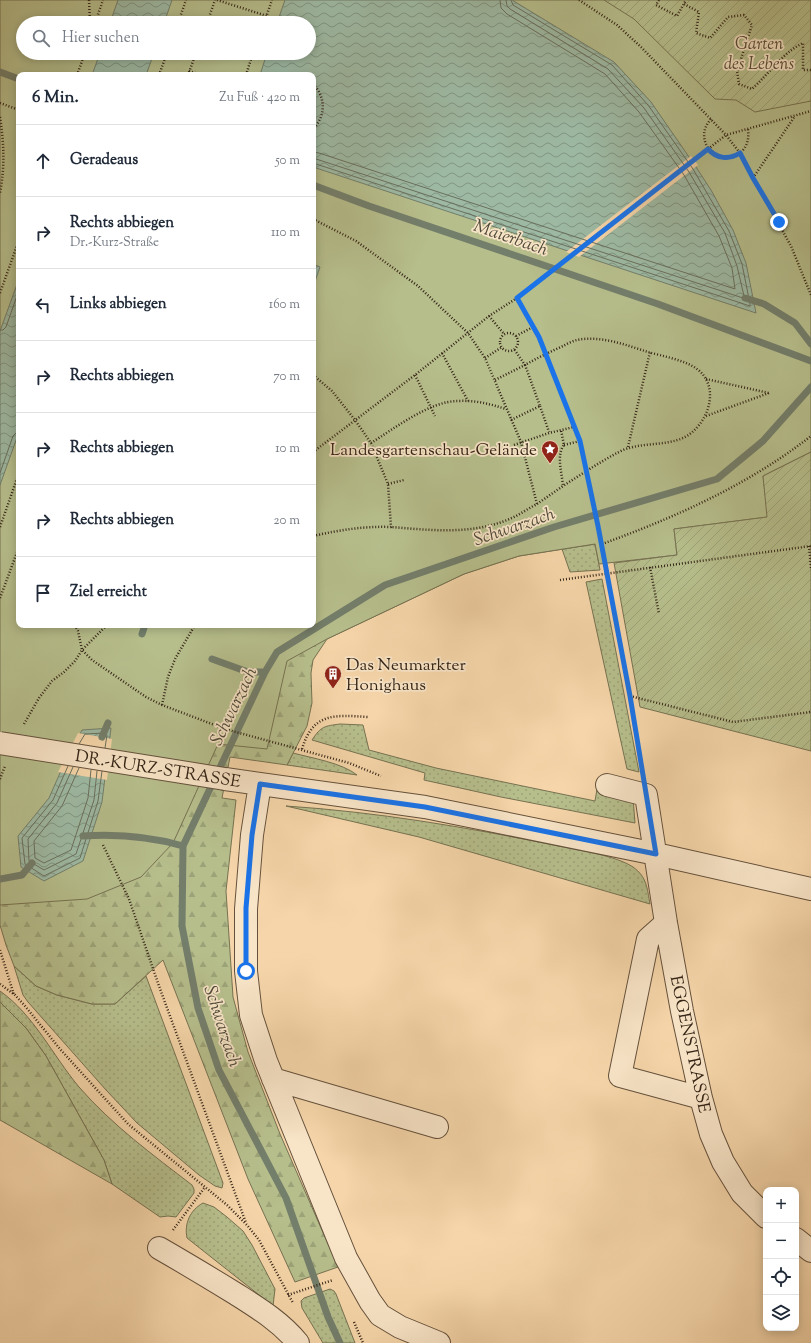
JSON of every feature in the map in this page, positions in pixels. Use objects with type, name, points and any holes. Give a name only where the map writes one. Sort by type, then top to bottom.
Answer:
[{"type":"street","name":"DR.-KURZ-STRASSE","points":[[4,752],[226,779],[425,807],[656,854],[811,889]]},
{"type":"street","points":[[260,784],[252,835],[246,908],[246,971],[251,1015],[273,1079],[346,1258],[370,1301],[380,1315],[400,1327],[439,1343]]},
{"type":"street","points":[[607,785],[646,795]]},
{"type":"street","name":"EGGENSTRASSE","points":[[646,795],[666,923],[682,1011],[701,1098],[711,1134],[722,1162],[742,1193],[763,1214]]},
{"type":"street","points":[[666,923],[648,939],[620,1076],[701,1098]]},
{"type":"street","points":[[273,1079],[437,1127]]},
{"type":"street","points":[[799,1241],[811,1251]]},
{"type":"street","points":[[159,1248],[256,1306],[288,1330],[298,1343]]},
{"type":"path","points":[[89,0],[90,16]]},
{"type":"path","points":[[97,16],[103,0]]},
{"type":"path","points":[[180,16],[186,0]]},
{"type":"path","points":[[210,16],[216,0],[267,16],[272,0]]},
{"type":"path","points":[[580,0],[617,25],[641,47],[726,135],[740,153],[791,246],[811,295]]},
{"type":"path","points":[[659,0],[656,5],[677,16],[686,0]]},
{"type":"path","points":[[684,4],[699,12],[696,33],[710,38],[728,17],[744,15],[752,25],[737,71],[739,84],[752,88],[763,79],[792,49],[804,43],[803,70],[811,70]]},
{"type":"path","points":[[78,72],[82,60]]},
{"type":"path","points":[[160,72],[164,60]]},
{"type":"path","points":[[192,72],[189,71],[193,60]]},
{"type":"path","points":[[247,72],[251,60]]},
{"type":"path","points":[[316,87],[320,92],[323,102],[322,116],[316,126]]},
{"type":"path","points":[[0,103],[16,109]]},
{"type":"path","points":[[316,450],[489,316],[517,298],[726,135],[811,111]]},
{"type":"path","points":[[753,178],[796,115]]},
{"type":"path","points":[[0,117],[4,156],[4,173],[0,194]]},
{"type":"path","points":[[711,119],[705,128],[705,142],[708,149],[712,153],[723,158],[734,157],[740,153],[748,142],[748,129]]},
{"type":"path","points":[[316,221],[356,242],[418,286],[468,333],[485,358],[521,442],[537,504]]},
{"type":"path","points":[[0,292],[16,248]]},
{"type":"path","points":[[517,298],[539,337],[580,441],[602,544],[630,696],[646,795]]},
{"type":"path","points":[[489,316],[504,334]]},
{"type":"path","points":[[516,336],[533,327]]},
{"type":"path","points":[[502,347],[507,350],[514,349],[518,344],[516,336],[510,333],[504,334]]},
{"type":"path","points":[[502,347],[501,339],[504,334]]},
{"type":"path","points":[[316,535],[368,526],[436,531],[467,530],[490,526],[507,520],[537,504],[587,471],[628,448],[671,442],[686,436],[698,427],[706,416],[710,402],[710,389],[706,378],[697,369],[684,363],[618,342],[598,339],[576,340],[495,380]]},
{"type":"path","points":[[485,358],[502,347]]},
{"type":"path","points":[[514,349],[524,365],[549,432]]},
{"type":"path","points":[[628,448],[650,352]]},
{"type":"path","points":[[442,353],[468,401]]},
{"type":"path","points":[[414,375],[431,407],[434,416]]},
{"type":"path","points":[[316,378],[332,391],[371,443],[388,484],[390,527]]},
{"type":"path","points":[[706,378],[769,393],[706,416]]},
{"type":"path","points":[[371,443],[431,407],[457,401],[468,401],[480,402],[506,409]]},
{"type":"path","points":[[511,420],[540,406]]},
{"type":"path","points":[[514,445],[549,432],[574,427]]},
{"type":"path","points":[[561,430],[564,445]]},
{"type":"path","points":[[602,544],[647,528],[706,502],[751,477],[792,451],[811,436]]},
{"type":"path","points":[[563,486],[560,449],[564,445],[580,441]]},
{"type":"path","points":[[388,484],[404,480]]},
{"type":"path","points":[[0,527],[16,482]]},
{"type":"path","points":[[560,580],[810,546],[811,568]]},
{"type":"path","points":[[0,598],[16,555]]},
{"type":"path","points":[[650,567],[659,614]]},
{"type":"path","points":[[76,628],[82,650],[113,675],[146,697],[162,705],[225,729],[349,763],[385,777]]},
{"type":"path","points":[[24,726],[39,698],[52,681],[75,661],[82,650],[104,628]]},
{"type":"path","points":[[162,705],[168,677],[175,659],[193,628]]},
{"type":"path","points":[[630,696],[733,722],[811,712]]},
{"type":"path","points":[[302,749],[311,730],[319,721],[331,716],[368,717]]},
{"type":"path","points":[[0,779],[4,752]]},
{"type":"path","points":[[104,845],[129,899],[159,986],[247,1226]]},
{"type":"path","points":[[0,950],[14,996]]},
{"type":"path","points":[[0,984],[14,996],[128,1124],[227,1205],[247,1226],[259,1240],[288,1295],[328,1282]]},
{"type":"path","points":[[159,1248],[205,1187]]},
{"type":"green space","name":"Landesgartenschau-Gelände","points":[[0,0],[811,0],[811,452],[763,476],[768,517],[674,529],[677,555],[599,564],[595,544],[519,556],[464,574],[327,639],[287,661],[267,749],[218,744],[173,843],[141,877],[87,899],[0,905]]},
{"type":"green space","name":"Garten des Lebens","points":[[604,0],[811,0],[811,101],[755,112],[736,100],[715,99],[634,19]]},
{"type":"green space","points":[[811,452],[811,751],[640,707],[614,563],[677,555],[674,529],[767,517],[763,476]]},
{"type":"green space","points":[[316,542],[595,544],[519,556],[464,574],[327,639],[313,660],[311,673],[312,703],[307,726],[287,765],[230,757],[222,798],[236,800],[226,891],[233,997],[248,1052],[280,1134],[338,1267],[295,1282],[248,1179],[163,960],[115,1004],[92,1004],[57,995],[36,986],[14,966],[0,925],[0,837],[309,628],[316,628]]},
{"type":"green space","points":[[595,544],[600,570],[570,572],[562,549]]},
{"type":"green space","points":[[602,579],[639,772],[627,769],[586,582]]},
{"type":"green space","points":[[331,725],[363,725],[369,750],[436,768],[595,801],[597,789],[633,798],[635,823],[501,797],[424,780],[425,773],[312,740],[321,729]]},
{"type":"green space","points":[[293,753],[335,764],[357,775],[287,765]]},
{"type":"green space","points":[[286,806],[354,812],[454,826],[521,838],[606,856],[625,863],[638,871],[646,883],[650,904],[419,837]]},
{"type":"green space","points":[[14,966],[36,986],[57,995],[92,1004],[115,1004],[146,976],[223,1183],[222,1188],[215,1186],[199,1175],[137,1123],[106,1090],[28,1002],[23,995]]},
{"type":"green space","points":[[0,991],[23,1012],[79,1087],[92,1101],[133,1139],[192,1185],[194,1193],[176,1217],[160,1217],[112,1184],[104,1160],[46,1056],[26,1028],[0,1002]]},
{"type":"green space","points":[[0,1002],[26,1028],[46,1056],[104,1160],[112,1184],[0,1120]]},
{"type":"green space","points":[[203,1203],[214,1207],[243,1231],[275,1289],[273,1306],[187,1238],[186,1228],[191,1213]]},
{"type":"green space","points":[[330,1289],[336,1294],[355,1343],[323,1343],[302,1308],[301,1301],[304,1298]]},
{"type":"water","points":[[118,0],[172,0],[166,16],[112,16]]},
{"type":"water","points":[[285,0],[512,0],[614,62],[651,102],[711,190],[733,230],[746,263],[756,313],[316,168],[316,72],[261,72],[265,60],[316,60],[316,16],[279,16]]},
{"type":"water","points":[[97,60],[151,60],[147,72],[93,72]]},
{"type":"water","points":[[316,265],[320,267],[316,278]]},
{"type":"water","points":[[16,287],[16,440],[0,485],[0,331]]},
{"type":"water","points":[[111,728],[102,802],[83,861],[44,881],[21,867],[18,836],[49,798],[82,730]]},
{"type":"pier","points":[[691,156],[698,165],[579,257],[566,252]]},
{"type":"pier","points":[[78,733],[112,739],[107,780],[58,772]]},
{"type":"waterway","name":"Maierbach","points":[[0,72],[16,78]]},
{"type":"waterway","name":"Maierbach","points":[[316,186],[369,206],[658,304],[811,361]]},
{"type":"waterway","points":[[745,298],[764,304],[795,323],[811,344]]},
{"type":"waterway","name":"Schwarzach","points":[[316,628],[385,585],[554,527],[717,479],[763,441],[811,387]]},
{"type":"waterway","points":[[142,634],[144,628]]},
{"type":"waterway","name":"Schwarzach","points":[[316,628],[277,652],[265,672],[183,846],[182,926],[198,1008],[219,1070],[286,1198],[328,1317],[340,1343]]},
{"type":"waterway","points":[[212,659],[248,672],[265,672]]},
{"type":"waterway","points":[[102,737],[108,723]]},
{"type":"waterway","points":[[83,836],[108,835],[133,837],[159,840],[183,846]]},
{"type":"waterway","points":[[0,879],[22,875],[32,863]]},
{"type":"place","name":"Landesgartenschau-Gelände","points":[[550,464]]},
{"type":"place","name":"Das Neumarkter Honighaus","points":[[333,689]]},
{"type":"route","points":[[246,971],[246,908],[252,835],[260,784],[425,807],[656,854],[630,696],[602,544],[580,441],[539,337],[517,298],[708,149],[712,153],[723,158],[734,157],[740,153],[779,222]]}]
